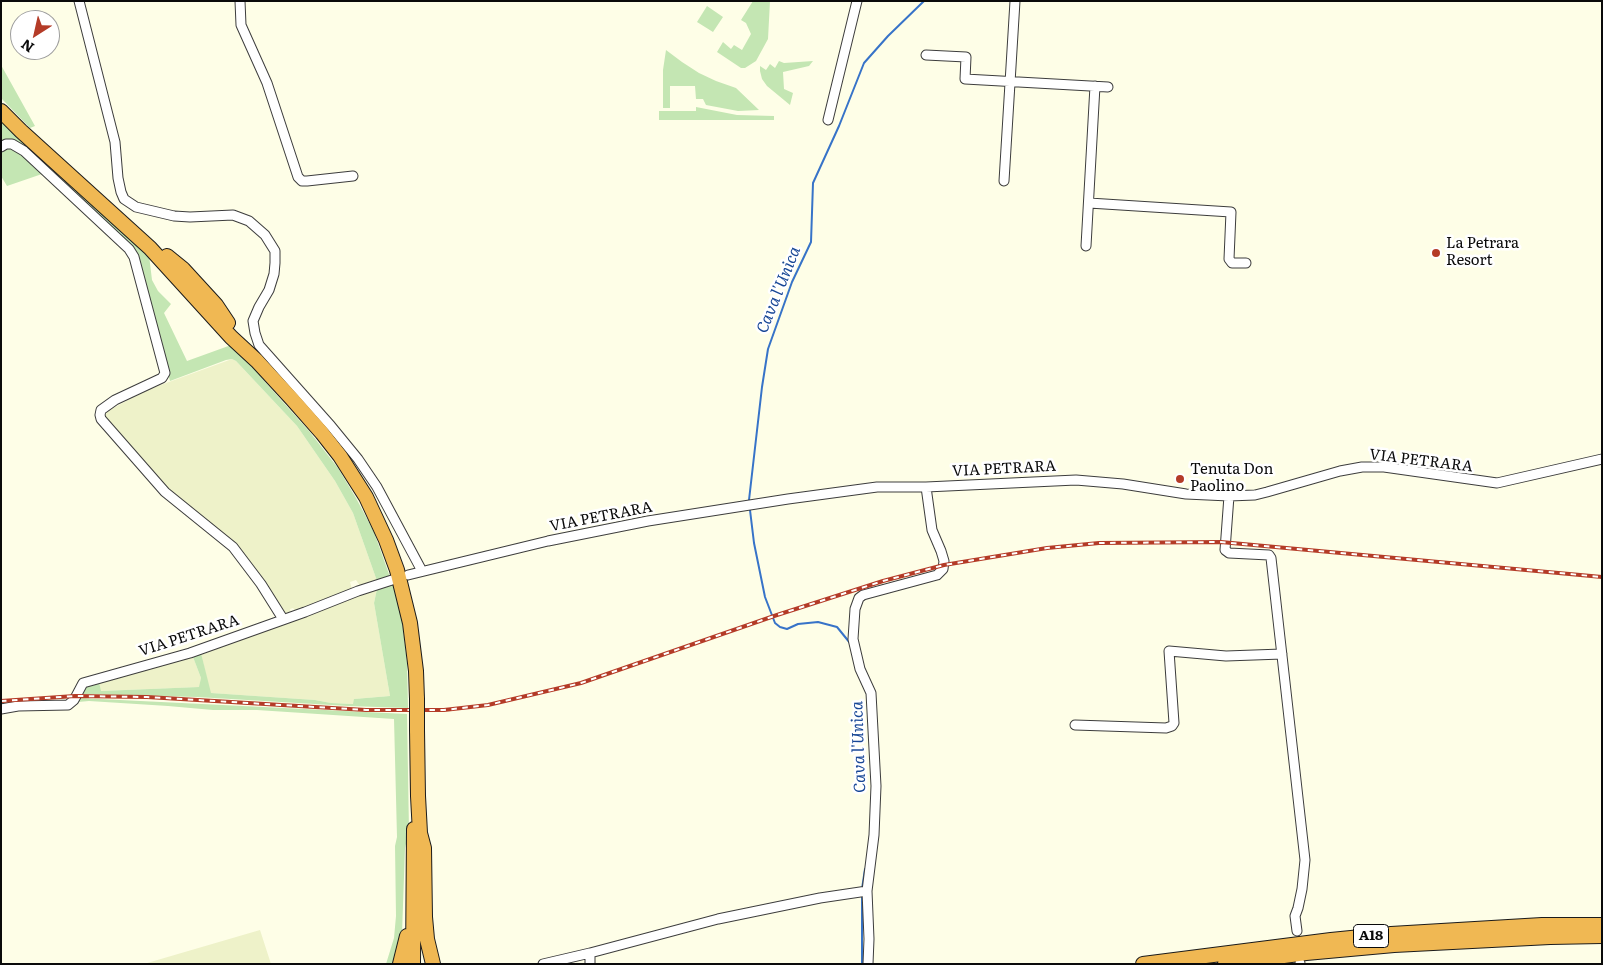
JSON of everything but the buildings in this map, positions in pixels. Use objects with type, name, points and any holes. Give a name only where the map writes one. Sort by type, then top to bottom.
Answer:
[{"type":"highway","points":[[1,103],[24,127],[183,268],[216,305],[257,362]]},
{"type":"highway","points":[[1,111],[150,248],[231,337],[257,362],[322,433],[340,456],[366,497],[377,519],[393,556],[406,603],[413,646],[417,700],[420,833],[420,964]]},
{"type":"highway","points":[[412,964],[414,832],[418,796]]},
{"type":"highway","points":[[420,833],[424,848],[427,939],[433,964]]},
{"type":"highway","points":[[400,964],[408,926],[410,884],[414,856]]},
{"type":"highway","name":"A18","points":[[1143,964],[1391,934],[1542,925],[1602,925]]},
{"type":"highway","name":"A18","points":[[1224,964],[1306,953],[1394,945],[1602,936]]},
{"type":"street","points":[[79,1],[115,142],[118,178],[124,199],[136,207],[174,216],[233,215],[249,221],[265,235],[275,251],[274,274],[269,290],[253,321],[259,345],[358,459],[377,487],[422,571]]},
{"type":"street","points":[[240,1],[242,25],[267,83],[298,177],[302,181],[308,181],[353,176]]},
{"type":"street","points":[[828,120],[858,1]]},
{"type":"street","points":[[1004,181],[1015,1]]},
{"type":"street","points":[[926,55],[966,57],[965,78],[1108,87]]},
{"type":"street","points":[[1086,246],[1095,86]]},
{"type":"street","points":[[1,147],[6,144],[12,144],[24,151],[134,256],[165,372],[162,378],[116,400],[101,410],[101,419],[165,492],[233,547],[261,584],[283,619]]},
{"type":"street","points":[[1089,203],[1231,212],[1229,259],[1232,263],[1246,263]]},
{"type":"street","name":"VIA PETRARA","points":[[408,575],[548,541],[648,521],[877,487],[1076,480],[1123,484],[1186,494],[1255,495],[1340,471],[1362,467],[1384,467],[1497,483],[1602,459]]},
{"type":"street","points":[[868,964],[867,891],[874,835],[876,786],[870,693],[860,669],[852,639],[856,602],[863,595],[937,575],[943,569],[944,560],[932,530],[926,486]]},
{"type":"street","points":[[1229,496],[1225,550],[1228,553],[1269,555],[1271,558],[1305,860],[1302,890],[1295,916],[1296,932]]},
{"type":"street","name":"VIA PETRARA","points":[[1,709],[18,706],[68,705],[74,700],[83,682],[190,653],[392,580]]},
{"type":"street","points":[[1075,725],[1166,728],[1172,726],[1174,723],[1169,651],[1226,656],[1282,654]]},
{"type":"street","points":[[542,964],[718,919],[820,898],[867,891]]},
{"type":"street","points":[[590,953],[590,964]]},
{"type":"green space","points":[[753,1],[770,1],[768,39],[756,61],[745,68],[741,68],[717,52],[723,42],[731,49],[734,45],[742,50],[751,34],[746,23],[741,20]]},
{"type":"green space","points":[[707,6],[723,17],[713,32],[697,22]]},
{"type":"green space","points":[[666,50],[699,73],[736,88],[759,110],[738,111],[706,105],[703,99],[696,99],[695,86],[670,86],[670,108],[663,108],[663,70]]},
{"type":"green space","points":[[779,61],[784,63],[813,61],[809,66],[783,72],[784,89],[793,93],[790,105],[767,86],[762,79],[760,71],[760,66],[766,70],[770,64],[775,68]]},
{"type":"green space","points":[[1,65],[35,126],[30,128],[1,98]]},
{"type":"green space","points":[[696,107],[737,115],[774,116],[774,120],[659,120],[659,111],[696,111]]},
{"type":"green space","points":[[1,116],[149,255],[152,280],[158,291],[171,304],[164,313],[187,361],[234,344],[309,431],[338,468],[356,498],[374,532],[390,577],[377,581],[353,513],[335,481],[297,426],[236,361],[232,359],[226,360],[170,381],[139,262],[20,146],[1,145]]},
{"type":"green space","points":[[14,148],[42,174],[7,186],[1,176],[1,149]]},
{"type":"green space","points":[[232,359],[297,426],[335,481],[353,513],[377,581],[360,586],[356,580],[350,582],[352,590],[322,600],[296,612],[293,608],[290,609],[291,613],[283,614],[220,531],[183,505],[105,421],[104,413],[147,390]]},
{"type":"green space","points":[[393,585],[402,620],[407,663],[408,708],[197,697],[78,694],[87,685],[99,682],[101,691],[199,687],[201,678],[193,657],[201,653],[211,693],[353,704],[354,699],[390,696],[374,603],[377,589]]},
{"type":"green space","points":[[377,589],[374,603],[390,696],[354,699],[354,704],[210,693],[201,653]]},
{"type":"green space","points":[[193,657],[201,678],[200,687],[100,691],[99,682]]},
{"type":"green space","points":[[79,698],[407,714],[409,831],[405,848],[402,934],[394,964],[386,964],[394,938],[396,916],[395,846],[397,837],[394,719],[257,710],[213,710],[89,701],[78,702]]},
{"type":"green space","points":[[260,930],[271,964],[144,964],[154,961]]},
{"type":"waterway","name":"Cava l'Unica","points":[[749,500],[768,349],[792,282],[811,242],[813,183],[839,126],[864,63],[888,36],[924,1]]},
{"type":"waterway","name":"Cava l'Unica","points":[[750,510],[754,543],[765,597],[775,623],[787,629],[798,624],[818,622],[837,627],[850,643]]},
{"type":"waterway","name":"Cava l'Unica","points":[[862,889],[865,869]]},
{"type":"waterway","name":"Cava l'Unica","points":[[862,894],[862,964]]},
{"type":"railway","points":[[1,701],[75,696],[147,697],[366,710],[444,710],[488,705],[581,683],[777,615],[883,581],[944,565],[1047,548],[1099,543],[1221,542],[1602,577]]},
{"type":"place","name":"La Petrara Resort","points":[[1436,253]]},
{"type":"place","name":"Tenuta Don Paolino","points":[[1180,479]]}]
